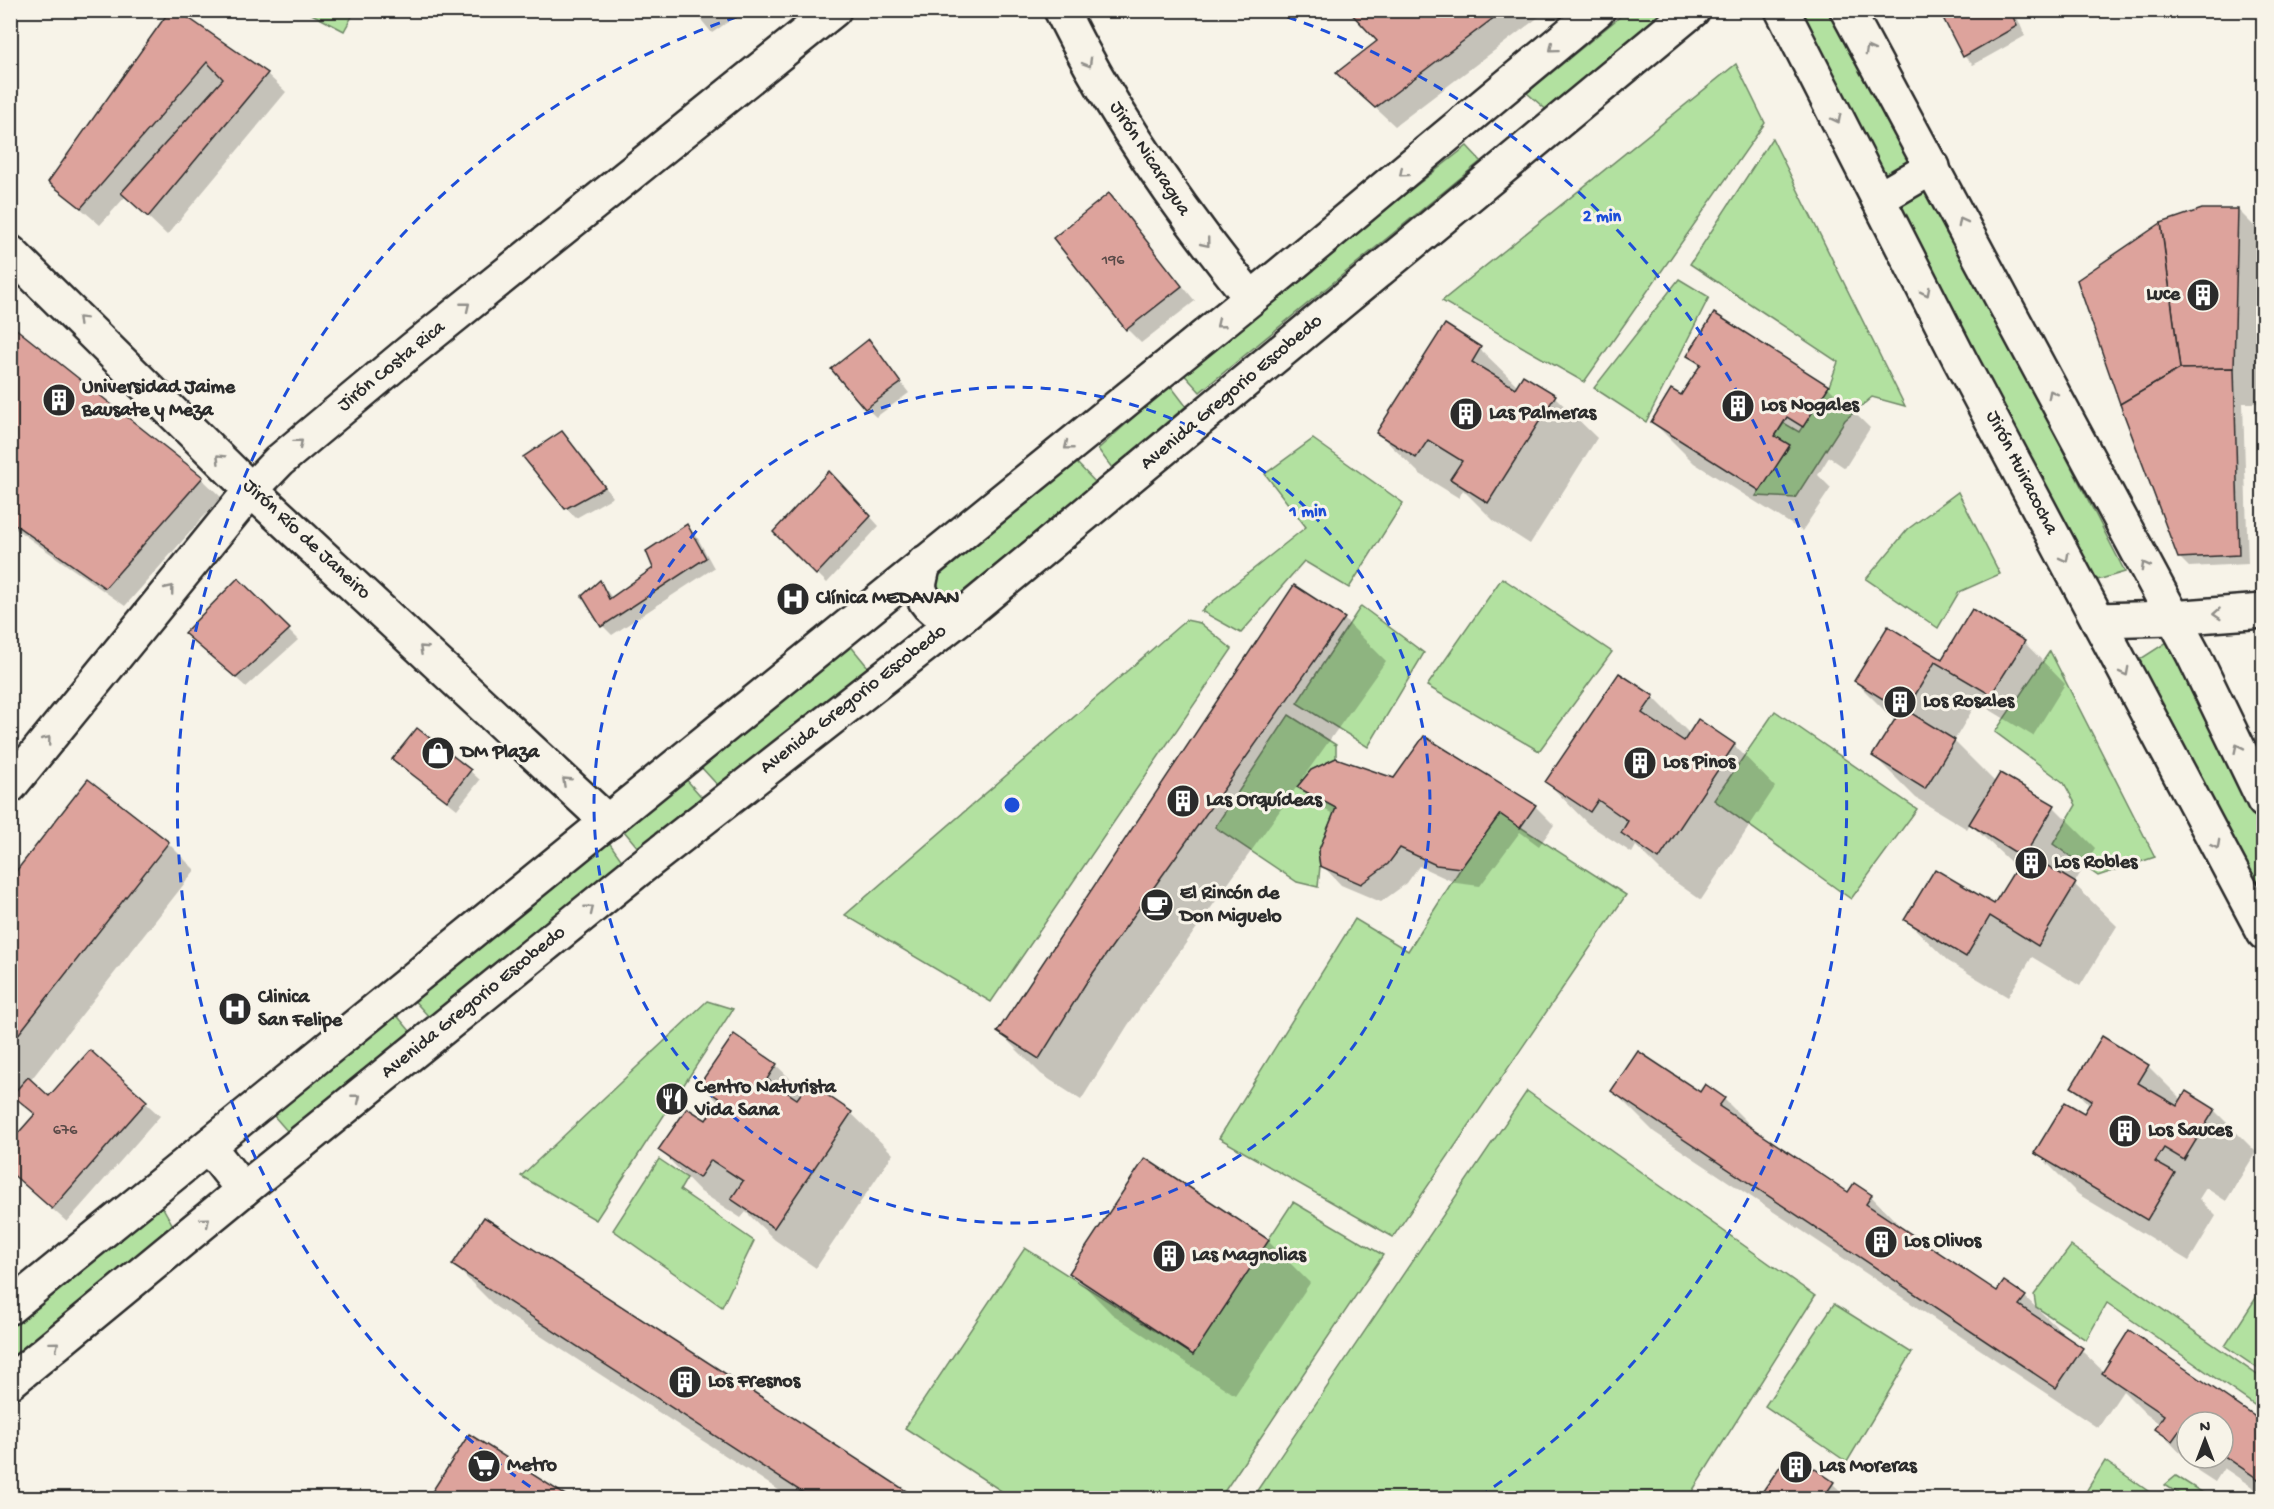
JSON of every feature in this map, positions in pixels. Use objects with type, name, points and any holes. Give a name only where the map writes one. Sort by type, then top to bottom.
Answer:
[{"type":"street","name":"Jirón Costa Rica","points":[[10,786],[251,489],[279,461],[413,349],[834,10]]},
{"type":"street","name":"Jirón Nicaragua","points":[[1061,10],[1083,55],[1133,140],[1189,222],[1251,298]]},
{"type":"street","points":[[10,1307],[878,603],[1598,10]]},
{"type":"street","name":"Avenida Gregorio Escobedo","points":[[10,1382],[639,869],[961,617],[1693,10]]},
{"type":"street","name":"Jirón Huiracocha","points":[[1782,10],[1878,199],[2264,933]]},
{"type":"street","points":[[1847,10],[1933,167],[2171,618],[2193,654],[2264,801]]},
{"type":"street","points":[[1878,199],[1933,167]]},
{"type":"street","name":"Jirón Río de Janeiro","points":[[10,252],[251,489],[608,822]]},
{"type":"street","points":[[924,563],[919,586],[922,597],[938,614],[961,617]]},
{"type":"street","points":[[878,603],[896,603],[912,613],[920,629],[919,648]]},
{"type":"street","points":[[2098,620],[2171,618],[2264,611]]},
{"type":"street","points":[[209,1147],[243,1190]]},
{"type":"green space","points":[[306,11],[355,11],[344,31]]},
{"type":"green space","points":[[1627,11],[1673,11],[1549,112],[1527,93]]},
{"type":"green space","points":[[1791,11],[1838,11],[2125,572],[2094,581]]},
{"type":"green space","points":[[1736,64],[1765,123],[1584,382],[1442,301]]},
{"type":"green space","points":[[1772,138],[1905,406],[1872,397],[1845,420],[1795,498],[1756,496],[1786,451],[1771,442],[1784,423],[1799,432],[1829,386],[1838,362],[1690,264]]},
{"type":"green space","points":[[1467,146],[1481,161],[1200,392],[1180,370]]},
{"type":"green space","points":[[1679,279],[1709,297],[1646,422],[1594,388]]},
{"type":"green space","points":[[1170,385],[1186,406],[1112,468],[1098,449]]},
{"type":"green space","points":[[1313,439],[1403,503],[1349,588],[1304,561],[1241,633],[1201,611],[1306,527],[1265,474]]},
{"type":"green space","points":[[1076,462],[1096,483],[935,614],[916,595]]},
{"type":"green space","points":[[1958,492],[2000,574],[1959,592],[1938,628],[1866,579],[1908,529]]},
{"type":"green space","points":[[1502,578],[1612,652],[1539,751],[1427,686]]},
{"type":"green space","points":[[1361,606],[1424,653],[1368,747],[1297,703]]},
{"type":"green space","points":[[1186,620],[1200,623],[1232,649],[991,1002],[845,915]]},
{"type":"green space","points":[[2167,642],[2263,829],[2263,900],[2139,660]]},
{"type":"green space","points":[[849,644],[872,672],[722,790],[701,767]]},
{"type":"green space","points":[[2050,651],[2155,857],[2098,876],[2053,844],[2076,805],[2064,783],[1995,732]]},
{"type":"green space","points":[[1775,711],[1917,809],[1851,899],[1714,800]]},
{"type":"green space","points":[[1289,715],[1336,745],[1336,758],[1311,770],[1297,787],[1336,808],[1318,852],[1320,866],[1318,887],[1297,882],[1215,827]]},
{"type":"green space","points":[[685,778],[706,802],[644,855],[624,831]]},
{"type":"green space","points":[[1500,814],[1626,895],[1393,1237],[1219,1138],[1355,919],[1408,951],[1461,868]]},
{"type":"green space","points":[[608,841],[623,862],[430,1018],[409,995]]},
{"type":"green space","points":[[707,1001],[733,1009],[596,1220],[521,1176]]},
{"type":"green space","points":[[389,1006],[410,1031],[288,1132],[267,1108]]},
{"type":"green space","points":[[1527,1091],[1815,1296],[1688,1498],[1252,1498]]},
{"type":"green space","points":[[659,1159],[687,1178],[680,1190],[754,1241],[722,1307],[613,1230]]},
{"type":"green space","points":[[158,1199],[175,1229],[11,1362],[11,1322]]},
{"type":"green space","points":[[1293,1202],[1383,1255],[1220,1498],[1012,1498],[905,1428],[1025,1248],[1193,1355]]},
{"type":"green space","points":[[2071,1246],[2263,1379],[2263,1411],[2107,1303],[2086,1340],[2036,1307],[2034,1295]]},
{"type":"green space","points":[[2263,1287],[2263,1372],[2225,1346]]},
{"type":"green space","points":[[1834,1304],[1912,1353],[1847,1462],[1765,1406]]},
{"type":"green space","points":[[2105,1461],[2158,1498],[2082,1498]]},
{"type":"green space","points":[[2176,1476],[2211,1498],[2185,1498],[2165,1485]]},
{"type":"building","points":[[170,10],[177,10],[268,73],[148,217],[121,193],[223,79],[207,62],[81,208],[48,182]]},
{"type":"building","points":[[1348,10],[1504,10],[1375,108],[1336,73],[1377,41]]},
{"type":"building","points":[[1939,10],[2010,10],[2017,26],[1963,57]]},
{"type":"building","points":[[1109,193],[1182,286],[1126,330],[1053,238]]},
{"type":"building","name":"Luce","points":[[2202,209],[2238,209],[2234,368],[2180,369],[2161,223]]},
{"type":"building","points":[[2161,223],[2180,369],[2120,404],[2077,280]]},
{"type":"building","name":"Los Nogales","points":[[1714,313],[1829,386],[1803,427],[1787,417],[1775,436],[1790,445],[1760,491],[1651,422],[1671,389],[1681,395],[1701,364],[1687,356]]},
{"type":"building","name":"Universidad Jaime Bausate y Meza","points":[[10,324],[203,477],[105,588],[10,521]]},
{"type":"building","name":"Las Palmeras","points":[[1445,324],[1481,347],[1472,362],[1515,388],[1523,375],[1556,395],[1488,503],[1450,479],[1462,461],[1428,440],[1416,458],[1376,433]]},
{"type":"building","points":[[869,339],[901,383],[865,409],[831,369]]},
{"type":"building","points":[[2234,368],[2239,555],[2178,558],[2120,404],[2180,369]]},
{"type":"building","points":[[562,431],[605,487],[565,509],[523,457]]},
{"type":"building","points":[[829,471],[871,516],[816,575],[773,532]]},
{"type":"building","points":[[687,524],[706,558],[601,627],[582,596],[600,580],[609,599],[653,568],[646,551]]},
{"type":"building","points":[[238,578],[290,629],[236,678],[184,633]]},
{"type":"building","name":"Las Orquídeas","points":[[1294,585],[1345,618],[1086,983],[1039,1059],[997,1032]]},
{"type":"building","name":"Los Rosales","points":[[1972,609],[2025,641],[1991,695],[1935,662],[1906,710],[1955,740],[1925,789],[1872,756],[1901,710],[1854,681],[1888,626],[1942,659]]},
{"type":"building","name":"Los Pinos","points":[[1619,673],[1654,696],[1642,713],[1684,741],[1698,719],[1735,744],[1659,859],[1621,833],[1628,821],[1598,800],[1590,812],[1545,782]]},
{"type":"building","points":[[417,728],[471,770],[447,801],[392,759]]},
{"type":"building","points":[[1424,736],[1536,805],[1520,828],[1500,814],[1461,868],[1436,865],[1400,848],[1388,864],[1361,884],[1320,866],[1318,852],[1336,808],[1297,787],[1311,770],[1336,758],[1394,778]]},
{"type":"building","name":"Los Robles","points":[[2000,773],[2055,805],[2026,853],[2076,883],[2038,946],[1990,916],[1966,957],[1904,920],[1935,869],[1994,904],[2023,857],[1969,824]]},
{"type":"building","points":[[88,779],[169,842],[10,1045],[10,879]]},
{"type":"building","points":[[734,1034],[777,1064],[767,1079],[797,1099],[809,1083],[852,1112],[774,1228],[731,1199],[743,1181],[711,1160],[699,1178],[658,1150],[687,1108],[706,1120],[720,1099],[699,1085]]},
{"type":"building","name":"Los Sauces","points":[[2102,1036],[2149,1065],[2138,1083],[2177,1106],[2186,1091],[2215,1109],[2184,1160],[2164,1148],[2155,1162],[2175,1173],[2147,1220],[2034,1153],[2065,1102],[2084,1113],[2092,1100],[2071,1087]]},
{"type":"building","points":[[90,1050],[147,1101],[52,1209],[10,1172],[10,1139],[12,1140],[35,1114],[12,1095],[28,1077],[49,1096]]},
{"type":"building","name":"Los Olivos","points":[[1638,1051],[1700,1092],[1705,1084],[1725,1098],[1719,1106],[1848,1192],[1854,1183],[1872,1195],[1866,1204],[1997,1291],[2004,1281],[2026,1296],[2019,1305],[2083,1348],[2056,1388],[1611,1091]]},
{"type":"building","name":"Las Magnolias","points":[[1145,1158],[1269,1240],[1193,1355],[1069,1273]]},
{"type":"building","name":"Los Fresnos","points":[[484,1217],[917,1498],[811,1498],[452,1265]]},
{"type":"building","points":[[2129,1330],[2264,1423],[2264,1483],[2235,1463],[2235,1410],[2175,1410],[2175,1437],[2172,1441],[2155,1429],[2164,1415],[2102,1373]]},
{"type":"building","name":"Metro","points":[[469,1434],[570,1498],[428,1498]]},
{"type":"building","name":"Las Moreras","points":[[1790,1452],[1834,1482],[1823,1498],[1758,1498]]},
{"type":"place","name":"Luce","points":[[2203,295]]},
{"type":"place","name":"Universidad Jaime Bausate y Meza","points":[[59,400]]},
{"type":"place","name":"Los Nogales","points":[[1738,406]]},
{"type":"place","name":"Las Palmeras","points":[[1466,414]]},
{"type":"place","name":"Clínica MEDAVAN","points":[[793,599]]},
{"type":"place","name":"Los Rosales","points":[[1900,702]]},
{"type":"place","name":"DM Plaza","points":[[438,753]]},
{"type":"place","name":"Los Pinos","points":[[1640,763]]},
{"type":"place","name":"Las Orquídeas","points":[[1183,801]]},
{"type":"place","name":"Los Robles","points":[[2031,863]]},
{"type":"place","name":"El Rincón de Don Miguelo","points":[[1157,905]]},
{"type":"place","name":"Clinica San Felipe","points":[[235,1009]]},
{"type":"place","name":"Centro Naturista Vida Sana","points":[[672,1099]]},
{"type":"place","name":"Los Sauces","points":[[2125,1131]]},
{"type":"place","name":"Los Olivos","points":[[1881,1242]]},
{"type":"place","name":"Las Magnolias","points":[[1169,1256]]},
{"type":"place","name":"Los Fresnos","points":[[685,1382]]},
{"type":"place","name":"Metro","points":[[484,1466]]},
{"type":"place","name":"Las Moreras","points":[[1796,1467]]}]
